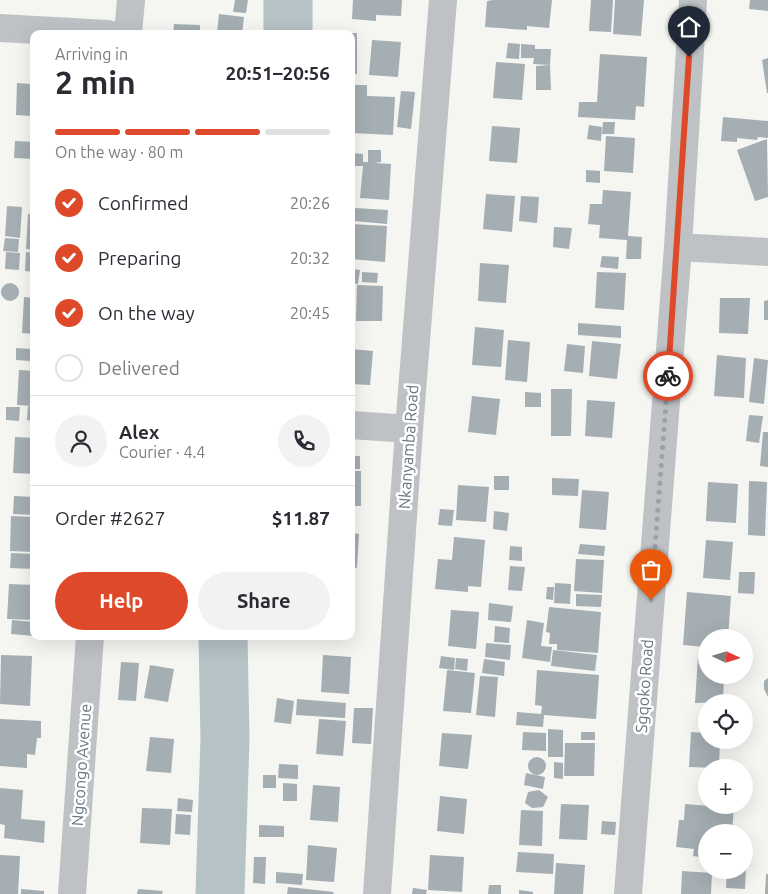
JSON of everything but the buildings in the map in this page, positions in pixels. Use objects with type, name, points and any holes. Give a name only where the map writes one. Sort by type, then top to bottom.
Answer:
[{"type":"street","points":[[128,30],[131,0]]},
{"type":"street","name":"Nkanyamba Road","points":[[377,894],[409,429],[443,0]]},
{"type":"street","name":"Sgqoko Road","points":[[628,894],[678,247],[693,0]]},
{"type":"street","points":[[0,28],[36,30]]},
{"type":"street","points":[[678,247],[768,252]]},
{"type":"street","points":[[355,425],[409,429]]},
{"type":"street","name":"Ngcongo Avenue","points":[[72,894],[90,640]]},
{"type":"waterway","points":[[288,0],[288,30]]},
{"type":"waterway","points":[[220,894],[225,738],[223,640]]},
{"type":"way so far","points":[[651,600],[668,376]]},
{"type":"route","points":[[668,376],[678,247],[689,57]]}]
